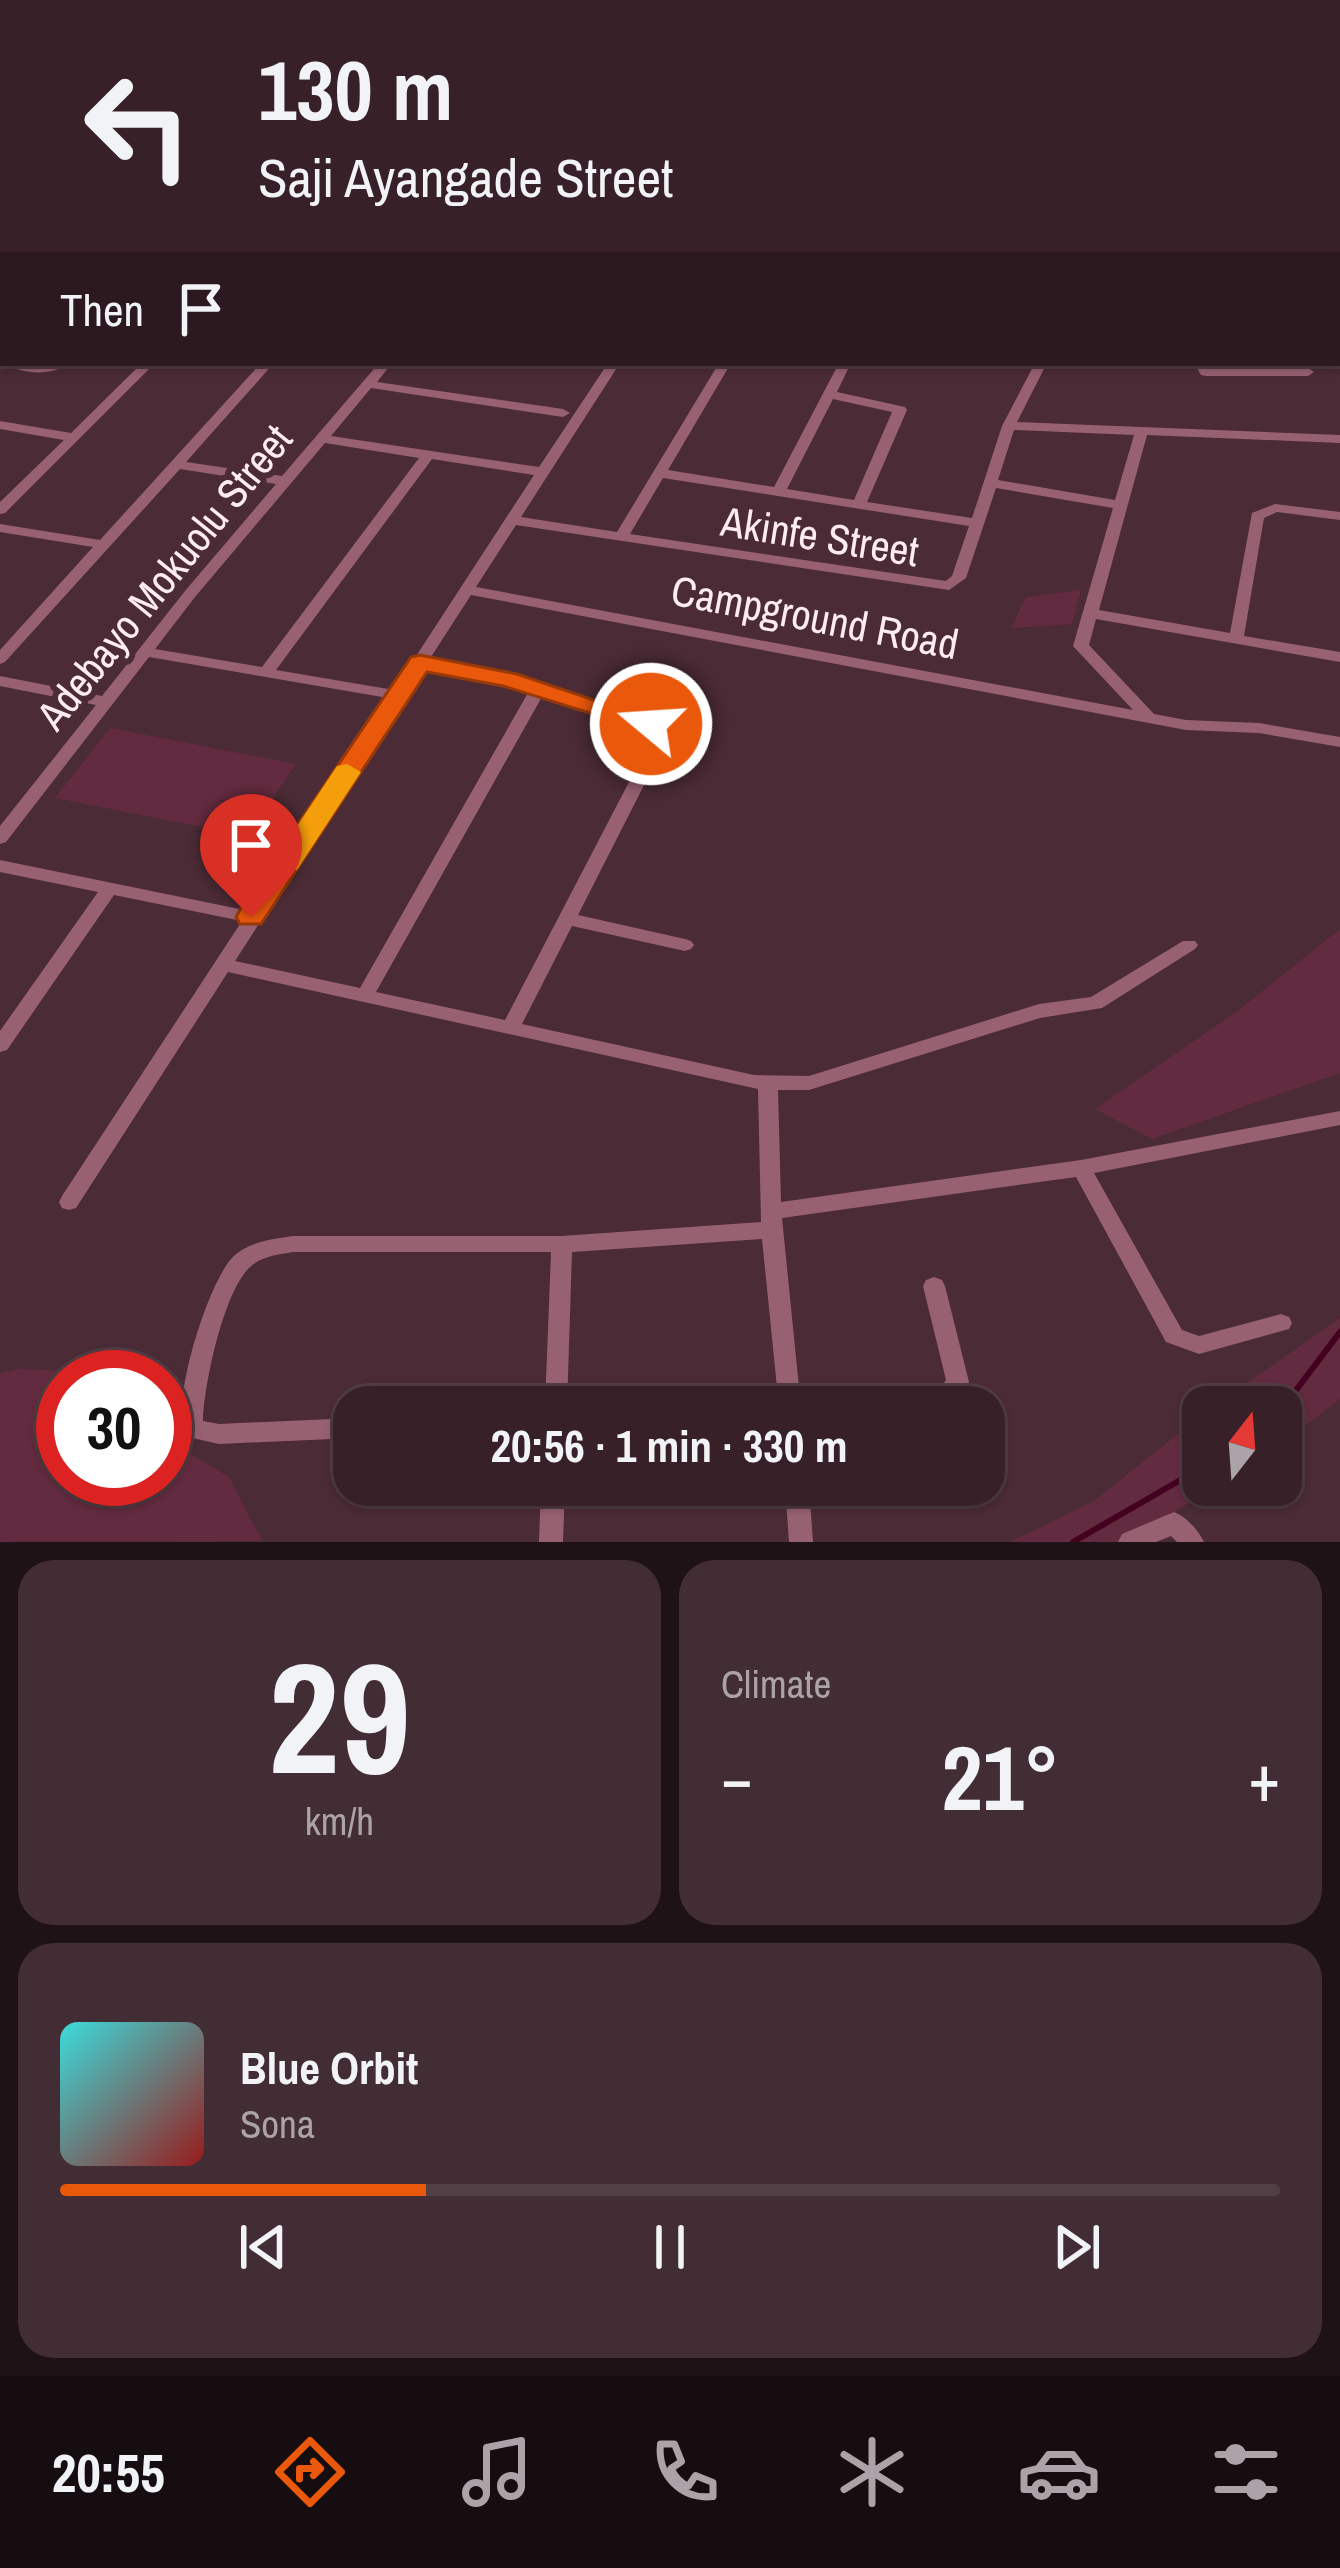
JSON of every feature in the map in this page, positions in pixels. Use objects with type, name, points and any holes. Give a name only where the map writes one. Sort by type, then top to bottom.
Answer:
[{"type":"street","points":[[26,366],[48,370],[57,366]]},
{"type":"street","points":[[0,510],[145,366]]},
{"type":"street","points":[[0,659],[98,544],[265,366]]},
{"type":"street","name":"Adebayo Mokuolu Street","points":[[0,838],[144,652],[383,366]]},
{"type":"street","points":[[69,1202],[612,366]]},
{"type":"street","points":[[621,537],[722,366]]},
{"type":"street","points":[[779,491],[844,366]]},
{"type":"street","name":"Akinfe Street","points":[[512,520],[939,587],[958,578],[1010,426],[1040,366]]},
{"type":"street","points":[[1201,366],[1206,372],[1308,372]]},
{"type":"street","points":[[368,384],[563,413]]},
{"type":"street","points":[[830,394],[900,410],[859,504]]},
{"type":"street","points":[[1010,426],[1340,439]]},
{"type":"street","points":[[4,430],[72,437]]},
{"type":"street","points":[[1141,432],[1081,646],[1149,718]]},
{"type":"street","points":[[322,439],[544,472]]},
{"type":"street","points":[[266,673],[428,455]]},
{"type":"street","points":[[174,464],[286,481]]},
{"type":"street","points":[[661,473],[975,523]]},
{"type":"street","points":[[991,483],[1120,505]]},
{"type":"street","points":[[1236,640],[1257,516],[1275,508],[1340,516]]},
{"type":"street","points":[[0,528],[98,544]]},
{"type":"street","name":"Campground Road","points":[[467,590],[1149,718],[1340,742]]},
{"type":"street","points":[[1089,613],[1340,657]]},
{"type":"street","points":[[144,652],[398,695]]},
{"type":"street","points":[[420,663],[538,688],[655,727],[661,736],[511,1027]]},
{"type":"street","points":[[0,681],[107,702]]},
{"type":"street","points":[[365,995],[538,688]]},
{"type":"street","points":[[0,866],[251,917]]},
{"type":"street","points":[[0,1045],[110,887]]},
{"type":"street","points":[[568,919],[686,945]]},
{"type":"street","points":[[222,964],[768,1085],[809,1083],[1039,1011],[1095,1003],[1189,944]]},
{"type":"street","points":[[768,1085],[772,1220],[790,1407],[946,1398],[958,1382],[934,1286]]},
{"type":"street","points":[[333,1429],[218,1434],[192,1429],[194,1395],[224,1292],[243,1260],[256,1250],[293,1244],[562,1244],[772,1220],[1340,1118]]},
{"type":"street","points":[[1081,1168],[1174,1336],[1199,1345],[1280,1323]]},
{"type":"street","points":[[557,1386],[562,1244]]},
{"type":"street","points":[[551,1542],[553,1506]]},
{"type":"street","points":[[798,1506],[801,1542]]},
{"type":"street","points":[[1130,1542],[1174,1523],[1192,1542]]},
{"type":"shaded area","points":[[1081,590],[1072,624],[1011,628],[1026,597]]},
{"type":"shaded area","points":[[110,728],[296,764],[247,836],[55,798]]},
{"type":"shaded area","points":[[1340,929],[1340,1073],[1152,1139],[1095,1109],[1236,1012]]},
{"type":"shaded area","points":[[1340,1318],[1340,1399],[1302,1428],[1302,1386],[1243,1386]]},
{"type":"shaded area","points":[[36,1370],[36,1506],[192,1506],[192,1455],[229,1477],[262,1541],[0,1542],[0,1373]]},
{"type":"shaded area","points":[[1182,1431],[1184,1506],[1120,1542],[1010,1542],[1094,1501]]},
{"type":"waterway","points":[[1299,1386],[1340,1332]]},
{"type":"waterway","points":[[1073,1542],[1182,1479]]},
{"type":"slow traffic","points":[[287,863],[347,772]]},
{"type":"route","points":[[251,917],[420,663],[508,679],[651,724]]}]
